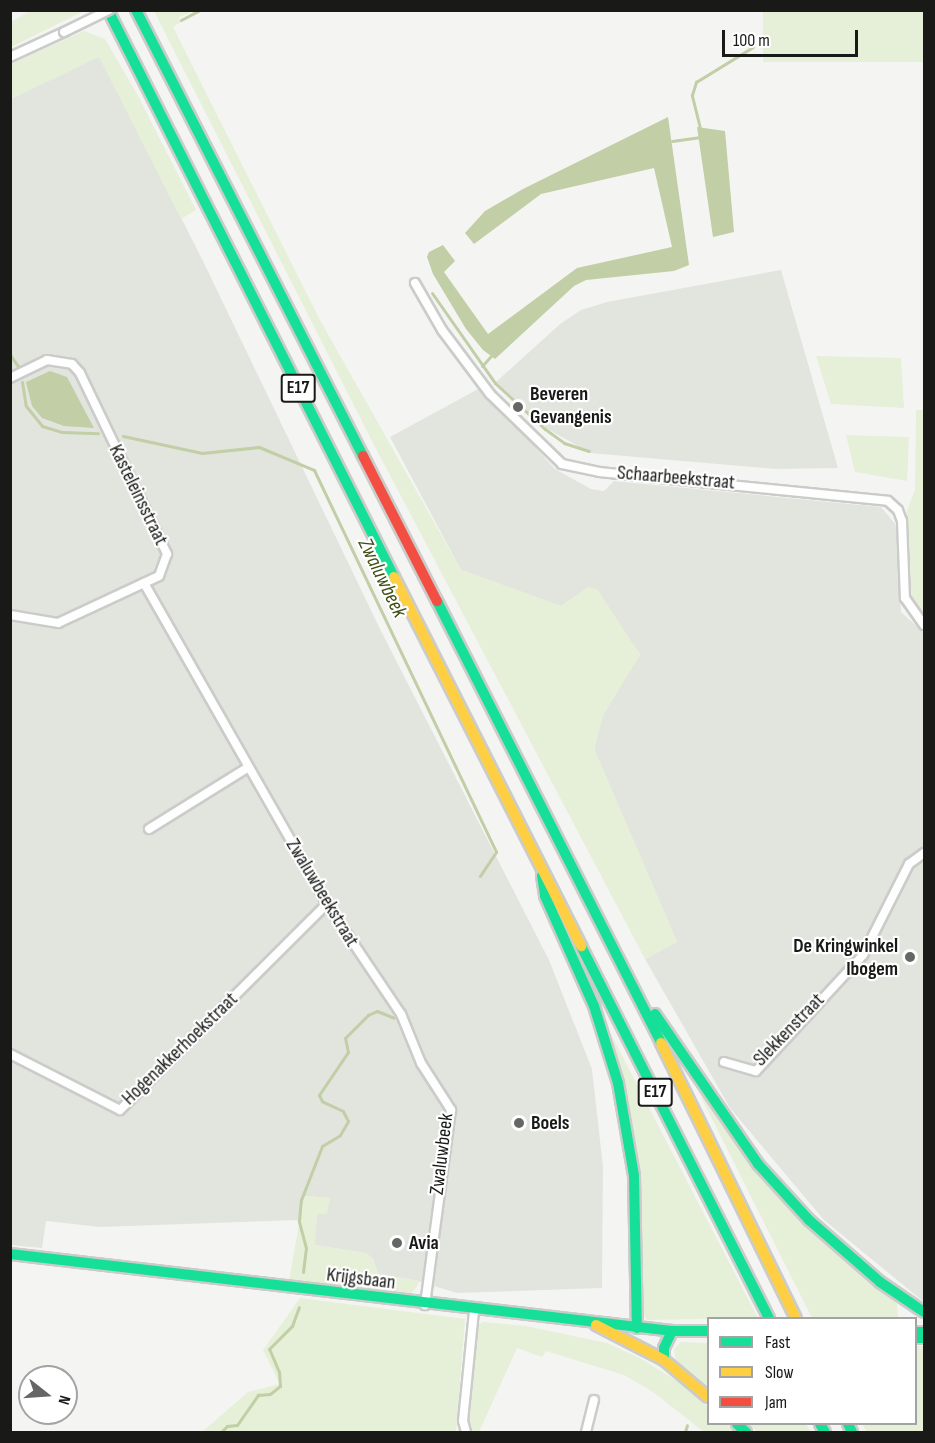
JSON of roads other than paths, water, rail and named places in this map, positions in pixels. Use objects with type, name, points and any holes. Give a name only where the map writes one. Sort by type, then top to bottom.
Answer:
[{"type":"main road","name":"E17","points":[[108,10],[768,1317]]},
{"type":"main road","name":"E17","points":[[136,10],[623,966],[796,1317]]},
{"type":"main road","points":[[540,865],[545,896],[600,1024],[625,1118],[634,1176],[637,1328]]},
{"type":"main road","points":[[623,966],[758,1164],[809,1220],[906,1302],[924,1312]]},
{"type":"main road","name":"Krijgsbaan","points":[[10,1254],[596,1325],[672,1331],[707,1331]]},
{"type":"main road","points":[[906,1302],[908,1316]]},
{"type":"main road","points":[[596,1325],[664,1360],[707,1396]]},
{"type":"main road","points":[[664,1360],[664,1348],[672,1331]]},
{"type":"street","points":[[10,57],[108,10]]},
{"type":"street","name":"Schaarbeekstraat","points":[[415,283],[442,330],[490,394],[562,464],[599,472],[888,501],[898,510],[902,521],[905,598],[924,625]]},
{"type":"street","name":"Kasteleinsstraat","points":[[10,378],[47,360],[72,364],[80,372],[167,554],[159,576],[58,623],[10,615]]},
{"type":"street","name":"Zwaluwbeekstraat","points":[[144,582],[247,768],[327,904],[401,1014]]},
{"type":"street","points":[[148,829],[247,768]]},
{"type":"street","name":"Slekkenstraat","points":[[724,1062],[756,1071],[863,955],[874,940],[909,864],[924,854]]},
{"type":"street","name":"Hogenakkerhoekstraat","points":[[10,1054],[120,1110],[327,904]]},
{"type":"street","name":"Zwaluwbeek","points":[[401,1014],[421,1063],[451,1110],[425,1305]]},
{"type":"street","points":[[466,1432],[463,1421],[474,1311]]},
{"type":"street","points":[[586,1432],[594,1400]]},
{"type":"waterway","points":[[181,20],[200,10]]},
{"type":"waterway","points":[[700,128],[692,95],[696,82],[753,47]]},
{"type":"waterway","points":[[672,141],[699,137]]},
{"type":"waterway","points":[[432,293],[495,383],[545,429],[564,443],[589,451]]},
{"type":"waterway","name":"Zwaluwbeek","points":[[10,355],[18,366]]},
{"type":"waterway","points":[[482,366],[491,356]]},
{"type":"waterway","name":"Zwaluwbeek","points":[[22,382],[26,406],[42,426],[62,432],[98,433]]},
{"type":"waterway","name":"Zwaluwbeek","points":[[123,436],[202,453],[259,447],[314,470],[496,852],[480,876]]},
{"type":"waterway","name":"Zwaluwbeek","points":[[303,1272],[306,1248],[299,1221],[301,1200],[322,1146],[340,1135],[348,1121],[343,1111],[322,1101],[319,1095],[348,1052],[345,1038],[368,1015],[377,1011],[394,1018]]},
{"type":"waterway","name":"Zwaluwbeek","points":[[221,1432],[227,1426],[237,1425],[258,1395],[270,1394],[280,1386],[279,1372],[269,1349],[292,1326],[299,1307]]},
{"type":"waterway","points":[[685,1432],[687,1425]]},
{"type":"place","name":"Beveren Gevangenis","points":[[518,407]]},
{"type":"place","name":"De Kringwinkel Ibogem","points":[[910,957]]},
{"type":"place","name":"Boels","points":[[519,1123]]},
{"type":"place","name":"Avia","points":[[397,1243]]}]
